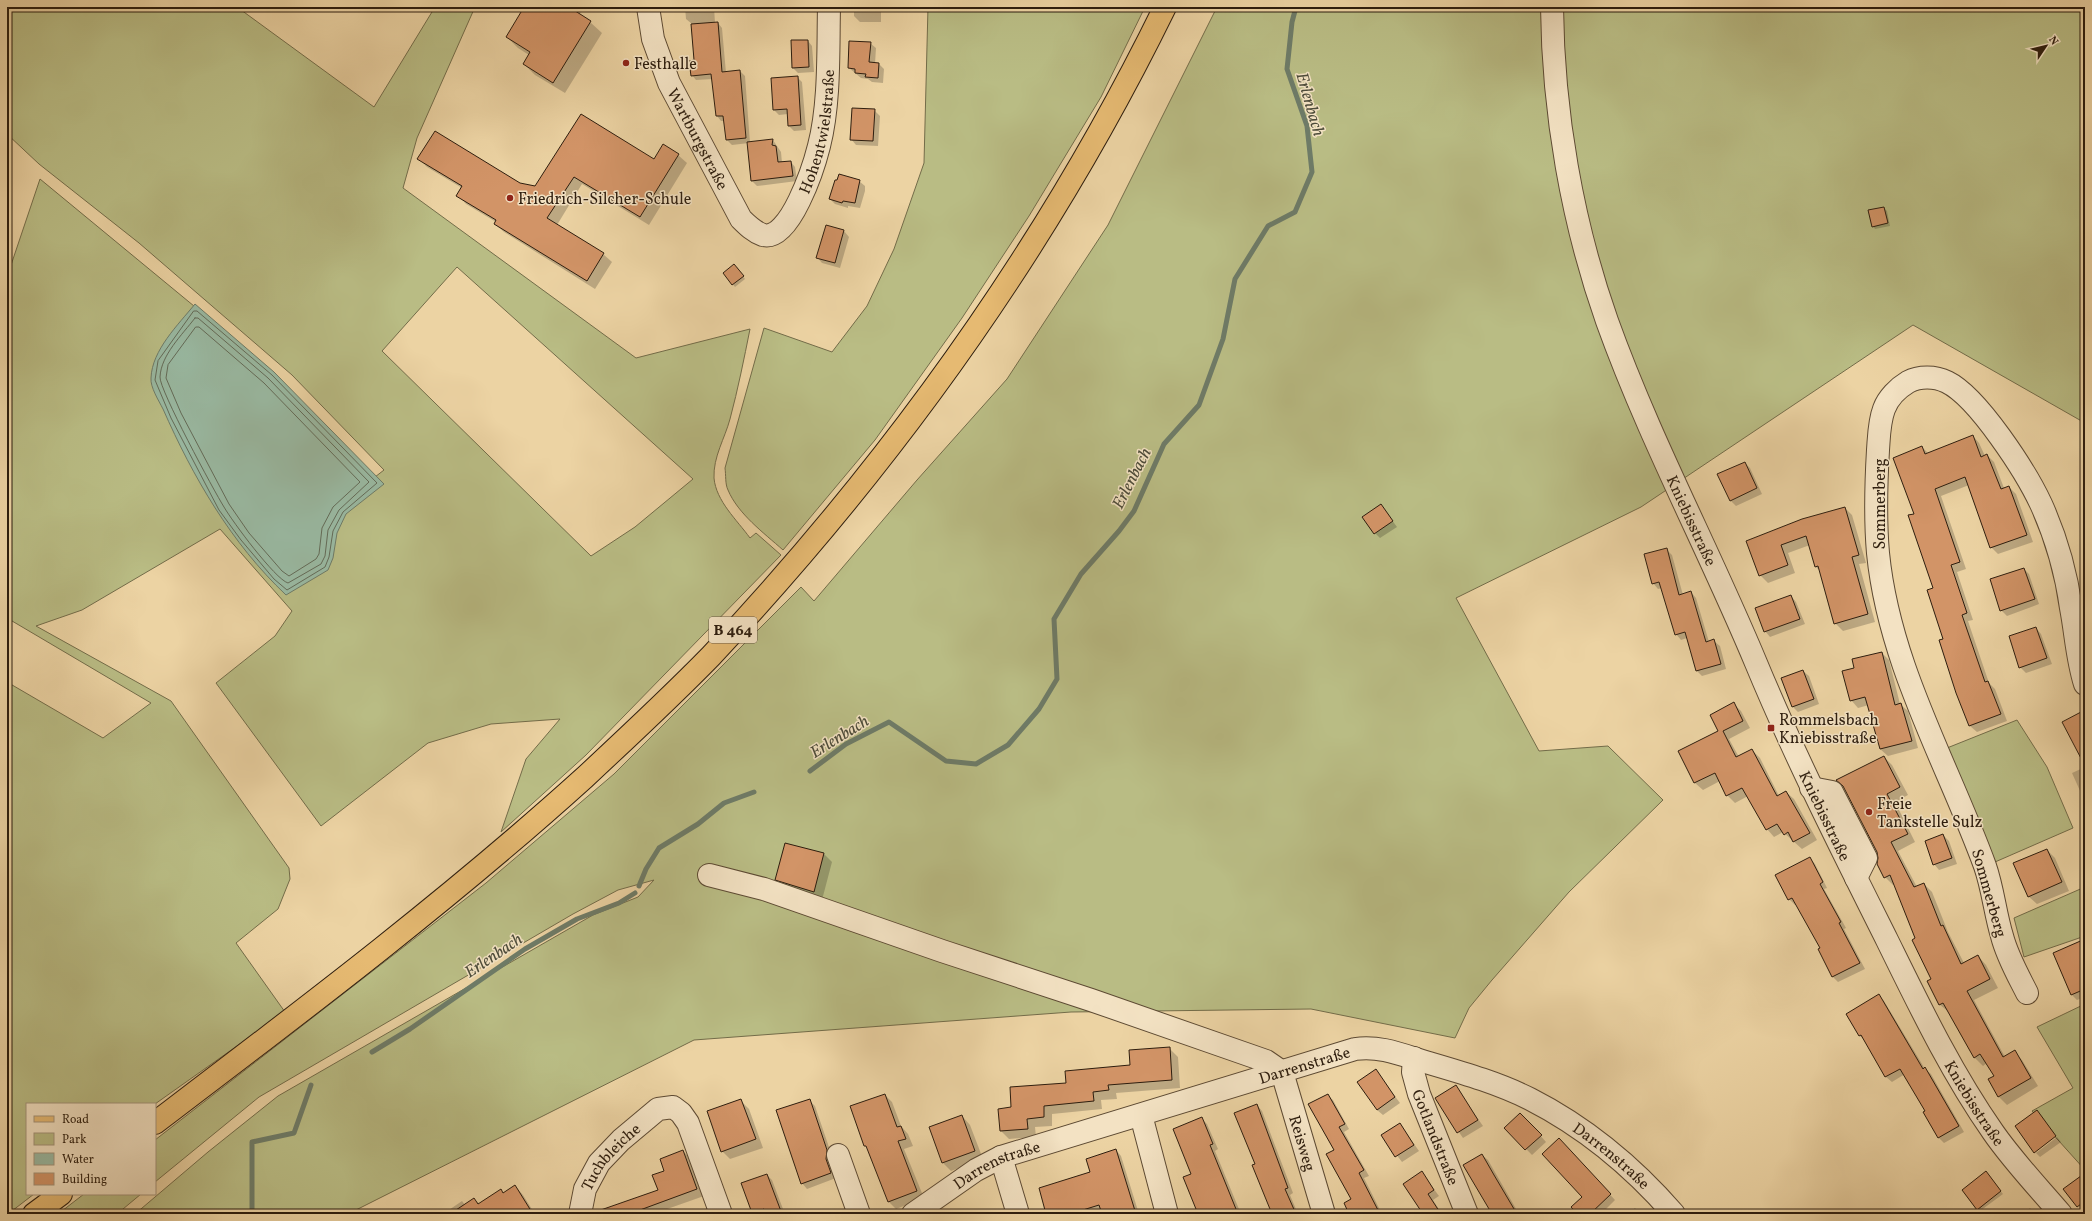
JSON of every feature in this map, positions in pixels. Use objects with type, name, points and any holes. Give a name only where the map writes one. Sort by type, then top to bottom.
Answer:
[{"type":"main road","name":"B 464","points":[[156,1122],[395,938],[477,871],[604,759],[710,657],[823,530],[879,462],[966,343],[1015,272],[1060,200],[1110,113],[1165,7]]},
{"type":"main road","points":[[34,1214],[60,1195]]},
{"type":"street","name":"Wartburgstraße","points":[[648,7],[653,39],[669,83],[741,219],[751,229],[763,235]]},
{"type":"street","name":"Hohentwielstraße","points":[[763,235],[778,232],[789,220],[806,185],[819,146],[826,89],[829,7]]},
{"type":"street","name":"Kniebisstraße","points":[[1552,7],[1557,96],[1575,203],[1597,292],[1635,392],[1671,476],[1811,788],[1927,1022],[1963,1085],[1993,1132],[2061,1214]]},
{"type":"street","name":"Sommerberg","points":[[2027,993],[2002,939],[1984,866],[1905,671],[1887,608],[1878,555],[1876,507],[1878,462],[1881,422],[1884,408],[1901,386],[1913,379],[1925,377],[1948,382],[1959,390],[1987,420],[2020,467],[2040,503],[2058,551],[2070,596],[2077,656],[2085,684]]},
{"type":"street","points":[[709,876],[764,889],[1257,1056],[1282,1072]]},
{"type":"street","name":"Darrenstraße","points":[[913,1214],[976,1170],[1001,1157],[1365,1047],[1384,1049],[1414,1058],[1492,1083],[1530,1099],[1588,1135],[1621,1161],[1674,1214]]},
{"type":"street","name":"Gotlandstraße","points":[[1414,1058],[1413,1072],[1419,1094],[1467,1214]]},
{"type":"street","name":"Reisweg","points":[[1282,1072],[1324,1214]]},
{"type":"street","name":"Tuchbleiche","points":[[580,1214],[585,1189],[599,1163],[621,1140],[658,1109],[673,1107],[681,1113],[688,1123],[721,1214]]},
{"type":"street","points":[[1141,1115],[1167,1214]]},
{"type":"street","points":[[838,1156],[859,1214]]},
{"type":"street","points":[[1001,1157],[1018,1214]]},
{"type":"green space","points":[[7,7],[237,7],[374,107],[435,7],[475,7],[417,138],[403,188],[636,358],[750,329],[730,419],[715,463],[714,478],[719,495],[723,502],[750,538],[756,533],[781,555],[586,755],[501,832],[526,759],[560,719],[491,724],[428,743],[321,826],[216,683],[275,636],[292,611],[220,529],[82,610],[36,626],[171,701],[289,868],[290,879],[278,909],[236,943],[285,1012],[156,1103],[26,1103],[26,1195],[33,1195],[8,1214],[7,682],[103,738],[151,703],[7,618],[7,277],[40,179],[240,344],[375,477],[384,470],[292,375],[139,243],[39,164],[7,134]],"holes":[[[457,267],[693,479],[635,527],[591,556],[382,351]]]},
{"type":"green space","points":[[928,7],[1145,7],[1101,97],[1029,216],[962,318],[875,440],[783,550],[752,523],[732,499],[727,488],[725,468],[764,328],[832,352],[867,306],[894,249],[924,163]]},
{"type":"green space","points":[[1217,7],[2085,7],[2085,423],[1913,325],[1641,507],[1456,598],[1539,751],[1608,746],[1663,800],[1569,892],[1492,980],[1469,1008],[1455,1038],[1311,1009],[1071,1012],[694,1040],[348,1214],[135,1214],[208,1152],[278,1096],[593,915],[638,897],[654,880],[618,890],[573,914],[259,1097],[156,1181],[156,1139],[486,883],[614,774],[801,587],[814,601],[917,480],[1007,379],[1108,225]]},
{"type":"green space","points":[[2017,720],[2047,767],[2073,828],[1995,862],[1947,748]]},
{"type":"green space","points":[[2085,887],[2085,936],[2024,957],[2014,918]]},
{"type":"green space","points":[[2085,1004],[2085,1170],[2032,1111],[2073,1088],[2037,1027]]},
{"type":"green space","points":[[83,1195],[140,1195],[117,1214],[58,1214]]},
{"type":"water","points":[[195,304],[274,372],[384,484],[346,514],[337,533],[333,558],[328,570],[286,595],[248,554],[215,508],[187,459],[152,386],[152,368],[161,348],[167,338]]},
{"type":"building","points":[[524,7],[569,7],[591,21],[553,83],[523,64],[530,52],[506,37]]},
{"type":"building","points":[[718,22],[722,72],[740,70],[746,138],[726,140],[723,116],[716,116],[711,74],[691,76],[689,61],[694,60],[691,24]]},
{"type":"building","points":[[791,40],[808,40],[809,67],[792,68]]},
{"type":"building","points":[[849,41],[871,42],[869,62],[879,63],[878,78],[865,77],[866,74],[855,73],[855,69],[848,68]]},
{"type":"building","points":[[798,76],[801,125],[788,126],[787,109],[773,110],[771,78]]},
{"type":"building","points":[[852,108],[875,109],[873,141],[850,140]]},
{"type":"building","name":"Friedrich-Silcher-Schule","points":[[581,114],[654,159],[663,144],[679,154],[640,217],[574,177],[547,218],[604,253],[587,281],[494,224],[496,220],[456,196],[462,186],[417,159],[435,131],[520,183],[535,186]]},
{"type":"building","points":[[773,139],[772,145],[776,146],[778,162],[791,161],[793,176],[751,181],[747,142]]},
{"type":"building","points":[[839,174],[860,180],[855,203],[843,201],[842,203],[829,199],[835,180],[837,180]]},
{"type":"building","points":[[1884,207],[1888,223],[1872,227],[1868,210]]},
{"type":"building","points":[[826,225],[844,230],[835,263],[816,258]]},
{"type":"building","points":[[734,264],[744,276],[732,285],[723,273]]},
{"type":"building","points":[[1973,435],[1981,457],[1987,454],[2001,489],[2009,486],[2027,535],[1990,548],[1965,477],[1935,489],[1960,562],[1951,565],[1967,613],[1962,615],[1985,682],[1988,681],[2001,714],[1969,726],[1956,693],[1939,640],[1943,639],[1927,590],[1933,588],[1908,515],[1914,514],[1893,458],[1922,446],[1925,454]]},
{"type":"building","points":[[1745,462],[1757,488],[1730,501],[1717,474]]},
{"type":"building","points":[[1381,504],[1393,521],[1374,534],[1362,517]]},
{"type":"building","points":[[1845,507],[1859,555],[1852,557],[1868,614],[1834,624],[1818,566],[1815,567],[1806,536],[1781,545],[1788,565],[1759,576],[1746,541],[1802,519]]},
{"type":"building","points":[[1667,548],[1679,595],[1691,591],[1706,642],[1714,639],[1721,664],[1696,671],[1685,632],[1675,635],[1659,582],[1652,584],[1644,554]]},
{"type":"building","points":[[2024,568],[2035,599],[2000,611],[1990,579]]},
{"type":"building","points":[[1791,595],[1800,619],[1764,632],[1755,608]]},
{"type":"building","points":[[2036,627],[2047,658],[2019,668],[2009,636]]},
{"type":"building","points":[[1882,652],[1895,705],[1901,703],[1912,741],[1880,749],[1865,697],[1850,701],[1842,671],[1854,668],[1852,659]]},
{"type":"building","points":[[1803,670],[1814,699],[1792,707],[1781,678]]},
{"type":"building","points":[[1734,702],[1743,721],[1723,731],[1736,757],[1752,749],[1777,796],[1786,791],[1810,833],[1793,842],[1788,832],[1784,835],[1777,824],[1766,830],[1742,788],[1726,796],[1715,773],[1694,783],[1678,751],[1718,731],[1710,715]]},
{"type":"building","points":[[2081,712],[2085,720],[2085,766],[2062,722]]},
{"type":"building","points":[[1884,756],[1900,787],[1887,794],[1908,834],[1891,842],[1914,887],[1924,883],[1941,926],[1943,925],[1961,964],[1978,955],[1990,979],[1967,991],[2003,1057],[2015,1050],[2031,1078],[1998,1097],[1988,1079],[1994,1076],[1980,1054],[1974,1058],[1943,1003],[1939,1005],[1927,981],[1931,979],[1912,940],[1915,938],[1890,875],[1884,878],[1877,864],[1877,852],[1843,786],[1836,780]]},
{"type":"building","points":[[1943,834],[1952,858],[1933,865],[1925,841]]},
{"type":"building","points":[[785,843],[824,853],[814,892],[775,880]]},
{"type":"building","points":[[2047,849],[2062,882],[2028,897],[2013,863]]},
{"type":"building","points":[[1810,857],[1823,882],[1820,884],[1841,922],[1839,923],[1860,963],[1832,977],[1818,949],[1820,948],[1792,898],[1788,900],[1775,875]]},
{"type":"building","points":[[2085,939],[2085,989],[2071,995],[2053,953]]},
{"type":"building","points":[[1879,994],[1923,1069],[1925,1067],[1959,1126],[1938,1138],[1923,1112],[1925,1111],[1900,1069],[1885,1077],[1861,1035],[1859,1036],[1846,1014]]},
{"type":"building","points":[[1170,1047],[1172,1080],[1108,1085],[1109,1090],[1093,1092],[1094,1101],[1044,1106],[1044,1117],[1027,1119],[1028,1129],[1000,1131],[998,1109],[1011,1107],[1010,1087],[1066,1083],[1065,1071],[1130,1065],[1129,1050]]},
{"type":"building","points":[[1376,1069],[1395,1097],[1377,1110],[1357,1082]]},
{"type":"building","points":[[1456,1085],[1478,1120],[1457,1133],[1435,1098]]},
{"type":"building","points":[[885,1094],[897,1127],[901,1126],[906,1139],[898,1141],[917,1191],[888,1202],[866,1146],[864,1146],[850,1106]]},
{"type":"building","points":[[1328,1094],[1345,1124],[1339,1127],[1364,1170],[1359,1173],[1380,1214],[1349,1214],[1344,1203],[1351,1199],[1326,1154],[1334,1150],[1308,1104]]},
{"type":"building","points":[[741,1099],[756,1139],[721,1152],[707,1111]]},
{"type":"building","points":[[810,1099],[827,1150],[826,1159],[831,1173],[801,1184],[776,1110]]},
{"type":"building","points":[[1257,1104],[1288,1188],[1285,1189],[1296,1214],[1272,1214],[1252,1165],[1255,1164],[1234,1113]]},
{"type":"building","points":[[2037,1110],[2056,1136],[2034,1153],[2015,1126]]},
{"type":"building","points":[[1520,1113],[1542,1135],[1525,1150],[1504,1128]]},
{"type":"building","points":[[962,1115],[975,1151],[942,1163],[929,1127]]},
{"type":"building","points":[[1202,1117],[1213,1144],[1210,1145],[1238,1214],[1198,1214],[1183,1177],[1191,1174],[1173,1129]]},
{"type":"building","points":[[1400,1123],[1414,1145],[1395,1157],[1381,1135]]},
{"type":"building","points":[[1559,1138],[1611,1194],[1590,1214],[1577,1214],[1571,1207],[1582,1197],[1542,1154]]},
{"type":"building","points":[[1116,1149],[1136,1214],[1102,1214],[1099,1205],[1070,1214],[1046,1214],[1039,1188],[1090,1172],[1086,1159]]},
{"type":"building","points":[[683,1150],[697,1189],[640,1210],[641,1214],[595,1214],[595,1212],[658,1190],[652,1175],[664,1171],[660,1159]]},
{"type":"building","points":[[1482,1154],[1517,1214],[1492,1214],[1463,1165]]},
{"type":"building","points":[[1422,1171],[1434,1190],[1428,1194],[1441,1214],[1423,1214],[1403,1184]]},
{"type":"building","points":[[1986,1171],[2001,1191],[1977,1210],[1962,1190]]},
{"type":"building","points":[[2085,1173],[2085,1201],[2077,1207],[2063,1189]]},
{"type":"building","points":[[767,1174],[782,1214],[765,1214],[764,1209],[752,1213],[741,1183]]},
{"type":"building","points":[[515,1185],[533,1214],[450,1214],[474,1198],[478,1204],[501,1189],[503,1193]]},
{"type":"waterway","name":"Erlenbach","points":[[810,771],[846,744],[889,722],[946,761],[976,764],[1008,745],[1039,709],[1057,679],[1054,619],[1081,574],[1119,531],[1134,511],[1164,444],[1199,405],[1223,339],[1235,279],[1268,226],[1295,212],[1312,172],[1307,126],[1287,69],[1292,22],[1296,7]]},
{"type":"waterway","name":"Erlenbach","points":[[639,886],[646,869],[659,848],[698,824],[724,803],[754,792]]},
{"type":"waterway","name":"Erlenbach","points":[[372,1052],[410,1029],[525,949],[577,919],[619,903],[635,893]]},
{"type":"waterway","name":"Erlenbach","points":[[252,1214],[252,1142],[294,1133],[311,1085]]},
{"type":"place","name":"Festhalle","points":[[626,63]]},
{"type":"place","name":"Friedrich-Silcher-Schule","points":[[510,198]]},
{"type":"place","name":"Rommelsbach Kniebisstraße","points":[[1771,728]]},
{"type":"place","name":"Freie Tankstelle Sulz","points":[[1869,812]]}]
